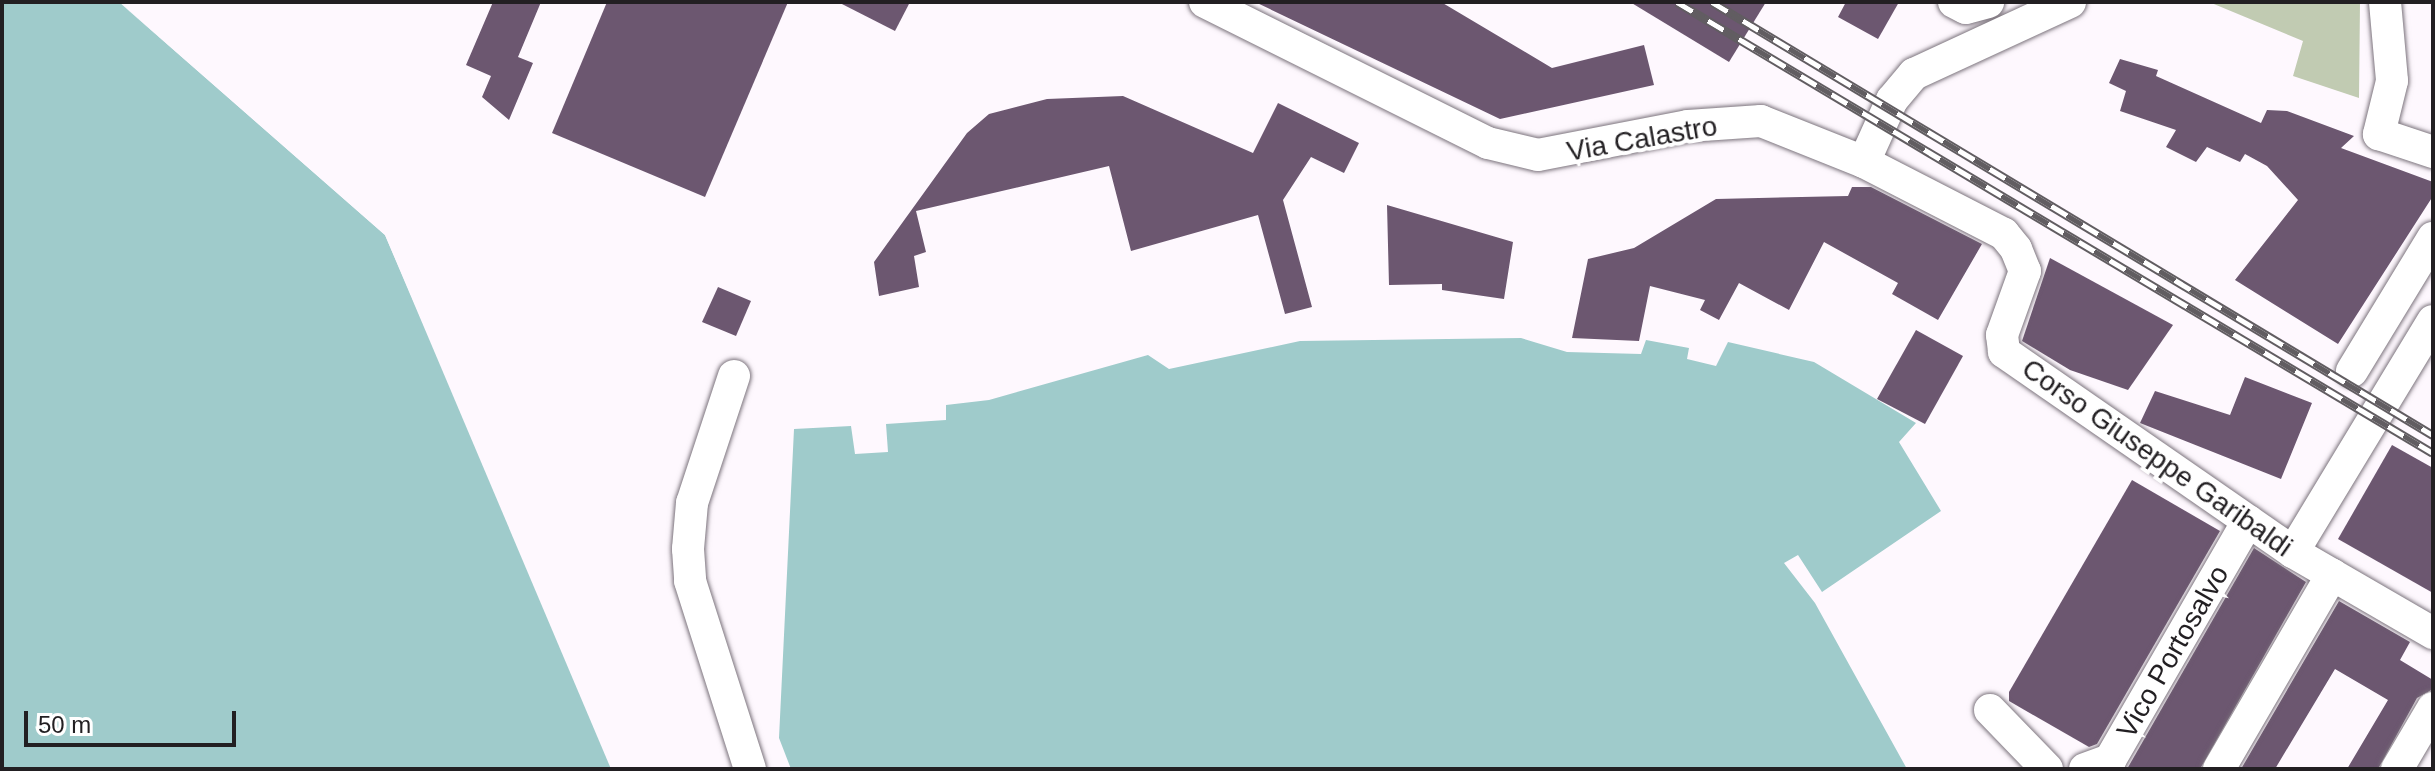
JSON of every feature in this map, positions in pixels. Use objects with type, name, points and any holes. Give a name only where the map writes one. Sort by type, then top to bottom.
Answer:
[{"type":"street","name":"Via Calastro","points":[[1205,2],[1488,143],[1538,155],[1688,126],[1761,121],[1867,152]]},
{"type":"street","points":[[1954,2],[1966,8],[1988,2]]},
{"type":"street","points":[[1867,152],[1892,100],[1925,66],[2070,2]]},
{"type":"street","points":[[2385,2],[2392,81],[2379,134],[2433,152]]},
{"type":"street","name":"Corso Giuseppe Garibaldi","points":[[1867,152],[2004,234],[2016,249],[2025,271],[2002,335],[2004,352],[2293,552],[2433,633]]},
{"type":"street","points":[[2352,371],[2433,238]]},
{"type":"street","points":[[2293,552],[2433,321]]},
{"type":"street","points":[[734,376],[692,503],[688,549],[690,581],[750,769]]},
{"type":"street","name":"Vico Portosalvo","points":[[2085,769],[2110,760],[2248,521]]},
{"type":"street","points":[[2219,769],[2332,575]]},
{"type":"street","points":[[2397,769],[2433,708]]},
{"type":"street","points":[[1990,710],[2047,769]]},
{"type":"green space","points":[[2209,2],[2360,2],[2359,98],[2293,76],[2303,41]]},
{"type":"water","points":[[2,2],[119,2],[385,235],[611,769],[2,769]]},
{"type":"water","points":[[1521,338],[1567,352],[1641,354],[1646,340],[1689,348],[1687,359],[1716,366],[1728,342],[1814,362],[1916,423],[1899,442],[1941,511],[1822,592],[1798,555],[1784,563],[1815,603],[1907,769],[791,769],[779,738],[794,429],[851,426],[855,454],[888,452],[886,424],[946,420],[946,405],[989,400],[1148,355],[1169,369],[1300,341]]},
{"type":"pier","points":[[119,2],[388,233],[615,769],[385,235]]},
{"type":"building","points":[[493,2],[541,2],[518,57],[533,63],[509,120],[482,97],[491,76],[466,65]]},
{"type":"building","points":[[607,2],[788,2],[705,197],[552,133]]},
{"type":"building","points":[[838,2],[910,2],[895,31]]},
{"type":"building","points":[[1255,2],[1441,2],[1552,68],[1644,45],[1654,85],[1500,119]]},
{"type":"building","points":[[1630,2],[1766,2],[1729,62]]},
{"type":"building","points":[[1846,2],[1899,2],[1878,39],[1838,17]]},
{"type":"building","points":[[2120,59],[2158,70],[2156,76],[2261,123],[2267,110],[2287,111],[2354,136],[2341,148],[2433,182],[2433,196],[2338,344],[2235,280],[2298,200],[2267,166],[2245,154],[2240,162],[2207,147],[2196,162],[2166,147],[2176,130],[2120,111],[2126,91],[2109,83]]},
{"type":"building","points":[[1123,96],[1253,153],[1278,103],[1359,143],[1344,173],[1311,157],[1283,200],[1312,307],[1285,314],[1258,215],[1131,251],[1109,166],[916,211],[926,252],[914,256],[919,287],[879,296],[874,262],[967,133],[989,114],[1047,99]]},
{"type":"building","points":[[1852,187],[1871,187],[1982,244],[1938,320],[1892,294],[1898,283],[1824,242],[1789,310],[1739,283],[1719,320],[1700,310],[1705,300],[1650,286],[1639,341],[1572,338],[1588,259],[1634,248],[1716,199],[1848,196]]},
{"type":"building","points":[[1387,205],[1513,242],[1504,299],[1442,290],[1442,284],[1389,285]]},
{"type":"building","points":[[2050,258],[2173,325],[2128,390],[2070,370],[2022,341]]},
{"type":"building","points":[[718,287],[751,301],[736,336],[702,322]]},
{"type":"building","points":[[1916,330],[1963,356],[1925,424],[1877,399]]},
{"type":"building","points":[[2245,377],[2312,403],[2281,479],[2140,423],[2155,391],[2230,415]]},
{"type":"building","points":[[2392,445],[2433,468],[2433,593],[2338,539]]},
{"type":"building","points":[[2132,480],[2220,531],[2097,744],[2089,747],[2009,701],[2009,692]]},
{"type":"building","points":[[2254,548],[2306,582],[2200,769],[2127,769]]},
{"type":"building","points":[[2339,601],[2410,642],[2400,660],[2433,680],[2433,689],[2417,698],[2378,769],[2347,769],[2388,700],[2335,669],[2275,769],[2241,769]]},
{"type":"railway","points":[[1677,2],[2433,453]]},
{"type":"railway","points":[[1712,2],[2433,435]]}]
